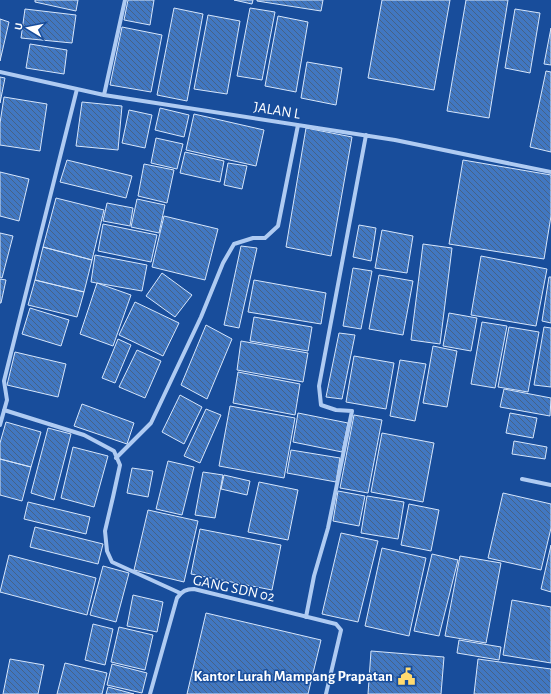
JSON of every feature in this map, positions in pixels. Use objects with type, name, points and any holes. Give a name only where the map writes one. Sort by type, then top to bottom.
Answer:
[{"type":"street","points":[[104,95],[125,0]]},
{"type":"street","name":"JALAN L","points":[[0,72],[104,95],[366,135],[551,172]]},
{"type":"street","points":[[0,425],[7,400],[2,380],[77,89]]},
{"type":"street","points":[[116,458],[151,423],[201,317],[223,263],[234,244],[252,238],[265,238],[278,226],[298,125]]},
{"type":"street","points":[[306,616],[314,576],[328,528],[352,411],[336,410],[322,405],[319,386],[366,135]]},
{"type":"street","points":[[4,410],[84,435],[114,451],[120,465],[105,531],[107,550],[112,562],[180,593]]},
{"type":"street","points":[[522,479],[551,485]]},
{"type":"street","name":"GANG SDN 02","points":[[150,694],[177,598],[180,593],[186,589],[194,589],[306,616],[339,626],[341,630],[326,694]]},
{"type":"building","points":[[35,0],[78,0],[76,11],[35,2]]},
{"type":"building","points":[[128,0],[154,0],[150,25],[124,20]]},
{"type":"building","points":[[234,0],[253,0],[252,4]]},
{"type":"building","points":[[257,0],[323,0],[321,11]]},
{"type":"building","points":[[382,0],[450,0],[434,90],[368,78]]},
{"type":"building","points":[[466,0],[508,0],[489,118],[447,111]]},
{"type":"building","points":[[174,8],[203,14],[187,101],[157,95]]},
{"type":"building","points":[[250,8],[275,12],[262,80],[237,76]]},
{"type":"building","points":[[25,9],[76,15],[72,43],[21,38]]},
{"type":"building","points":[[515,9],[540,13],[530,73],[505,68]]},
{"type":"building","points":[[208,15],[240,21],[227,94],[194,89]]},
{"type":"building","points":[[278,16],[308,22],[296,92],[265,86]]},
{"type":"building","points":[[0,19],[9,22],[0,61]]},
{"type":"building","points":[[122,27],[162,35],[151,92],[110,85]]},
{"type":"building","points":[[551,28],[551,65],[544,64]]},
{"type":"building","points":[[30,44],[67,50],[64,74],[26,68]]},
{"type":"building","points":[[307,62],[342,68],[336,105],[301,98]]},
{"type":"building","points":[[546,71],[551,72],[551,152],[530,147]]},
{"type":"building","points":[[0,77],[5,78],[0,103]]},
{"type":"building","points":[[4,97],[47,104],[40,151],[0,145],[0,123]]},
{"type":"building","points":[[82,102],[122,106],[118,150],[76,146]]},
{"type":"building","points":[[160,108],[189,115],[184,137],[155,130]]},
{"type":"building","points":[[129,110],[152,115],[145,148],[122,143]]},
{"type":"building","points":[[194,114],[264,130],[256,166],[186,150]]},
{"type":"building","points":[[306,128],[352,137],[331,256],[286,247]]},
{"type":"building","points":[[156,138],[183,144],[177,169],[151,163]]},
{"type":"building","points":[[185,152],[224,161],[220,182],[180,173]]},
{"type":"building","points":[[67,160],[132,176],[126,198],[60,182]]},
{"type":"building","points":[[463,160],[551,175],[551,216],[544,259],[449,244]]},
{"type":"building","points":[[228,163],[247,166],[242,189],[224,185]]},
{"type":"building","points":[[144,164],[174,170],[167,203],[138,196]]},
{"type":"building","points":[[0,172],[29,179],[19,221],[0,216]]},
{"type":"building","points":[[56,198],[104,210],[92,260],[43,247]]},
{"type":"building","points":[[137,199],[165,205],[159,233],[131,227]]},
{"type":"building","points":[[107,203],[133,208],[130,226],[103,221]]},
{"type":"building","points":[[164,216],[218,229],[205,280],[152,267]]},
{"type":"building","points":[[103,224],[157,235],[151,262],[98,251]]},
{"type":"building","points":[[359,225],[376,228],[371,261],[353,257]]},
{"type":"building","points":[[382,230],[413,236],[407,273],[375,268]]},
{"type":"building","points":[[0,233],[13,236],[2,278],[0,277]]},
{"type":"building","points":[[423,244],[452,248],[440,344],[411,340]]},
{"type":"building","points":[[241,246],[257,248],[239,328],[224,325]]},
{"type":"building","points":[[43,247],[92,260],[84,292],[35,280]]},
{"type":"building","points":[[95,255],[147,265],[142,291],[91,282]]},
{"type":"building","points":[[481,256],[547,269],[536,326],[471,315]]},
{"type":"building","points":[[353,268],[372,271],[361,329],[343,326]]},
{"type":"building","points":[[162,273],[192,295],[175,317],[146,296]]},
{"type":"building","points":[[379,275],[413,281],[403,335],[369,329]]},
{"type":"building","points":[[549,277],[551,277],[551,323],[542,321]]},
{"type":"building","points":[[0,279],[6,280],[1,303],[0,303]]},
{"type":"building","points":[[35,280],[84,292],[77,317],[28,305]]},
{"type":"building","points":[[254,280],[326,293],[321,324],[248,312]]},
{"type":"building","points":[[97,283],[131,295],[113,346],[80,334]]},
{"type":"building","points":[[135,302],[179,323],[163,356],[119,335]]},
{"type":"building","points":[[30,308],[69,320],[61,346],[22,334]]},
{"type":"building","points":[[449,313],[477,318],[471,351],[443,346]]},
{"type":"building","points":[[254,317],[312,327],[308,351],[250,341]]},
{"type":"building","points":[[482,322],[507,326],[495,388],[471,384]]},
{"type":"building","points":[[206,325],[232,339],[207,399],[181,385]]},
{"type":"building","points":[[509,327],[539,332],[528,392],[498,387]]},
{"type":"building","points":[[544,327],[551,328],[551,387],[534,385]]},
{"type":"building","points":[[339,333],[355,335],[342,399],[326,397]]},
{"type":"building","points":[[118,339],[131,345],[115,383],[102,378]]},
{"type":"building","points":[[241,341],[308,353],[303,382],[237,370]]},
{"type":"building","points":[[433,346],[457,351],[447,407],[423,403]]},
{"type":"building","points":[[137,350],[161,361],[145,398],[119,387]]},
{"type":"building","points":[[15,352],[66,364],[58,397],[7,385]]},
{"type":"building","points":[[354,356],[394,363],[386,409],[346,402]]},
{"type":"building","points":[[400,360],[426,364],[415,421],[390,416]]},
{"type":"building","points":[[238,372],[300,384],[295,415],[233,403]]},
{"type":"building","points":[[504,389],[551,398],[550,416],[500,407]]},
{"type":"building","points":[[180,395],[202,407],[184,444],[162,432]]},
{"type":"building","points":[[82,404],[134,423],[127,444],[74,426]]},
{"type":"building","points":[[230,406],[295,418],[284,478],[219,466]]},
{"type":"building","points":[[206,409],[221,415],[200,463],[184,456]]},
{"type":"building","points":[[298,413],[348,423],[342,452],[293,442]]},
{"type":"building","points":[[510,413],[537,418],[533,438],[506,433]]},
{"type":"building","points":[[354,415],[382,420],[368,493],[340,488]]},
{"type":"building","points":[[6,422],[41,432],[31,467],[0,459],[0,443]]},
{"type":"building","points":[[48,428],[71,434],[54,500],[31,493]]},
{"type":"building","points":[[382,433],[434,443],[423,502],[371,492]]},
{"type":"building","points":[[514,441],[547,447],[545,459],[512,454]]},
{"type":"building","points":[[73,447],[108,456],[94,507],[61,498]]},
{"type":"building","points":[[291,450],[340,458],[336,482],[287,473]]},
{"type":"building","points":[[0,459],[31,467],[22,501],[0,495]]},
{"type":"building","points":[[168,461],[194,467],[182,515],[156,509]]},
{"type":"building","points":[[132,468],[153,471],[148,497],[127,493]]},
{"type":"building","points":[[203,472],[223,475],[215,518],[195,515]]},
{"type":"building","points":[[224,475],[250,481],[247,495],[221,489]]},
{"type":"building","points":[[259,482],[298,490],[288,540],[248,532]]},
{"type":"building","points":[[338,491],[365,496],[359,526],[333,521]]},
{"type":"building","points":[[503,493],[551,504],[551,528],[541,570],[488,558]]},
{"type":"building","points":[[367,496],[404,502],[398,539],[361,533]]},
{"type":"building","points":[[28,502],[90,517],[86,534],[24,519]]},
{"type":"building","points":[[409,504],[439,510],[431,551],[401,545]]},
{"type":"building","points":[[148,510],[198,521],[184,582],[134,570]]},
{"type":"building","points":[[35,527],[103,544],[98,564],[30,547]]},
{"type":"building","points":[[200,529],[281,545],[272,590],[191,574]]},
{"type":"building","points":[[341,533],[378,541],[358,622],[322,614]]},
{"type":"building","points":[[551,545],[551,592],[541,589]]},
{"type":"building","points":[[382,548],[426,558],[409,636],[365,626]]},
{"type":"building","points":[[432,554],[458,560],[439,636],[414,631]]},
{"type":"building","points":[[9,555],[96,578],[87,615],[0,592]]},
{"type":"building","points":[[460,556],[501,563],[486,643],[445,636]]},
{"type":"building","points":[[103,566],[129,573],[116,622],[90,615]]},
{"type":"building","points":[[133,595],[163,602],[157,632],[127,626]]},
{"type":"building","points":[[512,600],[551,607],[551,663],[503,655]]},
{"type":"building","points":[[206,613],[321,640],[308,694],[187,694]]},
{"type":"building","points":[[93,624],[113,629],[105,665],[85,660]]},
{"type":"building","points":[[119,627],[153,635],[145,670],[111,662]]},
{"type":"building","points":[[459,640],[501,647],[499,660],[457,653]]},
{"type":"building","name":"Kantor Lurah Mampang Prapatan","points":[[371,651],[444,657],[441,694],[368,694]]},
{"type":"building","points":[[10,659],[44,665],[38,694],[3,694]]},
{"type":"building","points":[[478,659],[551,669],[551,694],[474,694]]},
{"type":"building","points":[[65,663],[107,673],[102,694],[57,694]]},
{"type":"building","points":[[112,664],[147,673],[142,693],[107,685]]},
{"type":"building","points":[[108,687],[134,694],[106,694]]},
{"type":"place","name":"Kantor Lurah Mampang Prapatan","points":[[406,676]]}]
